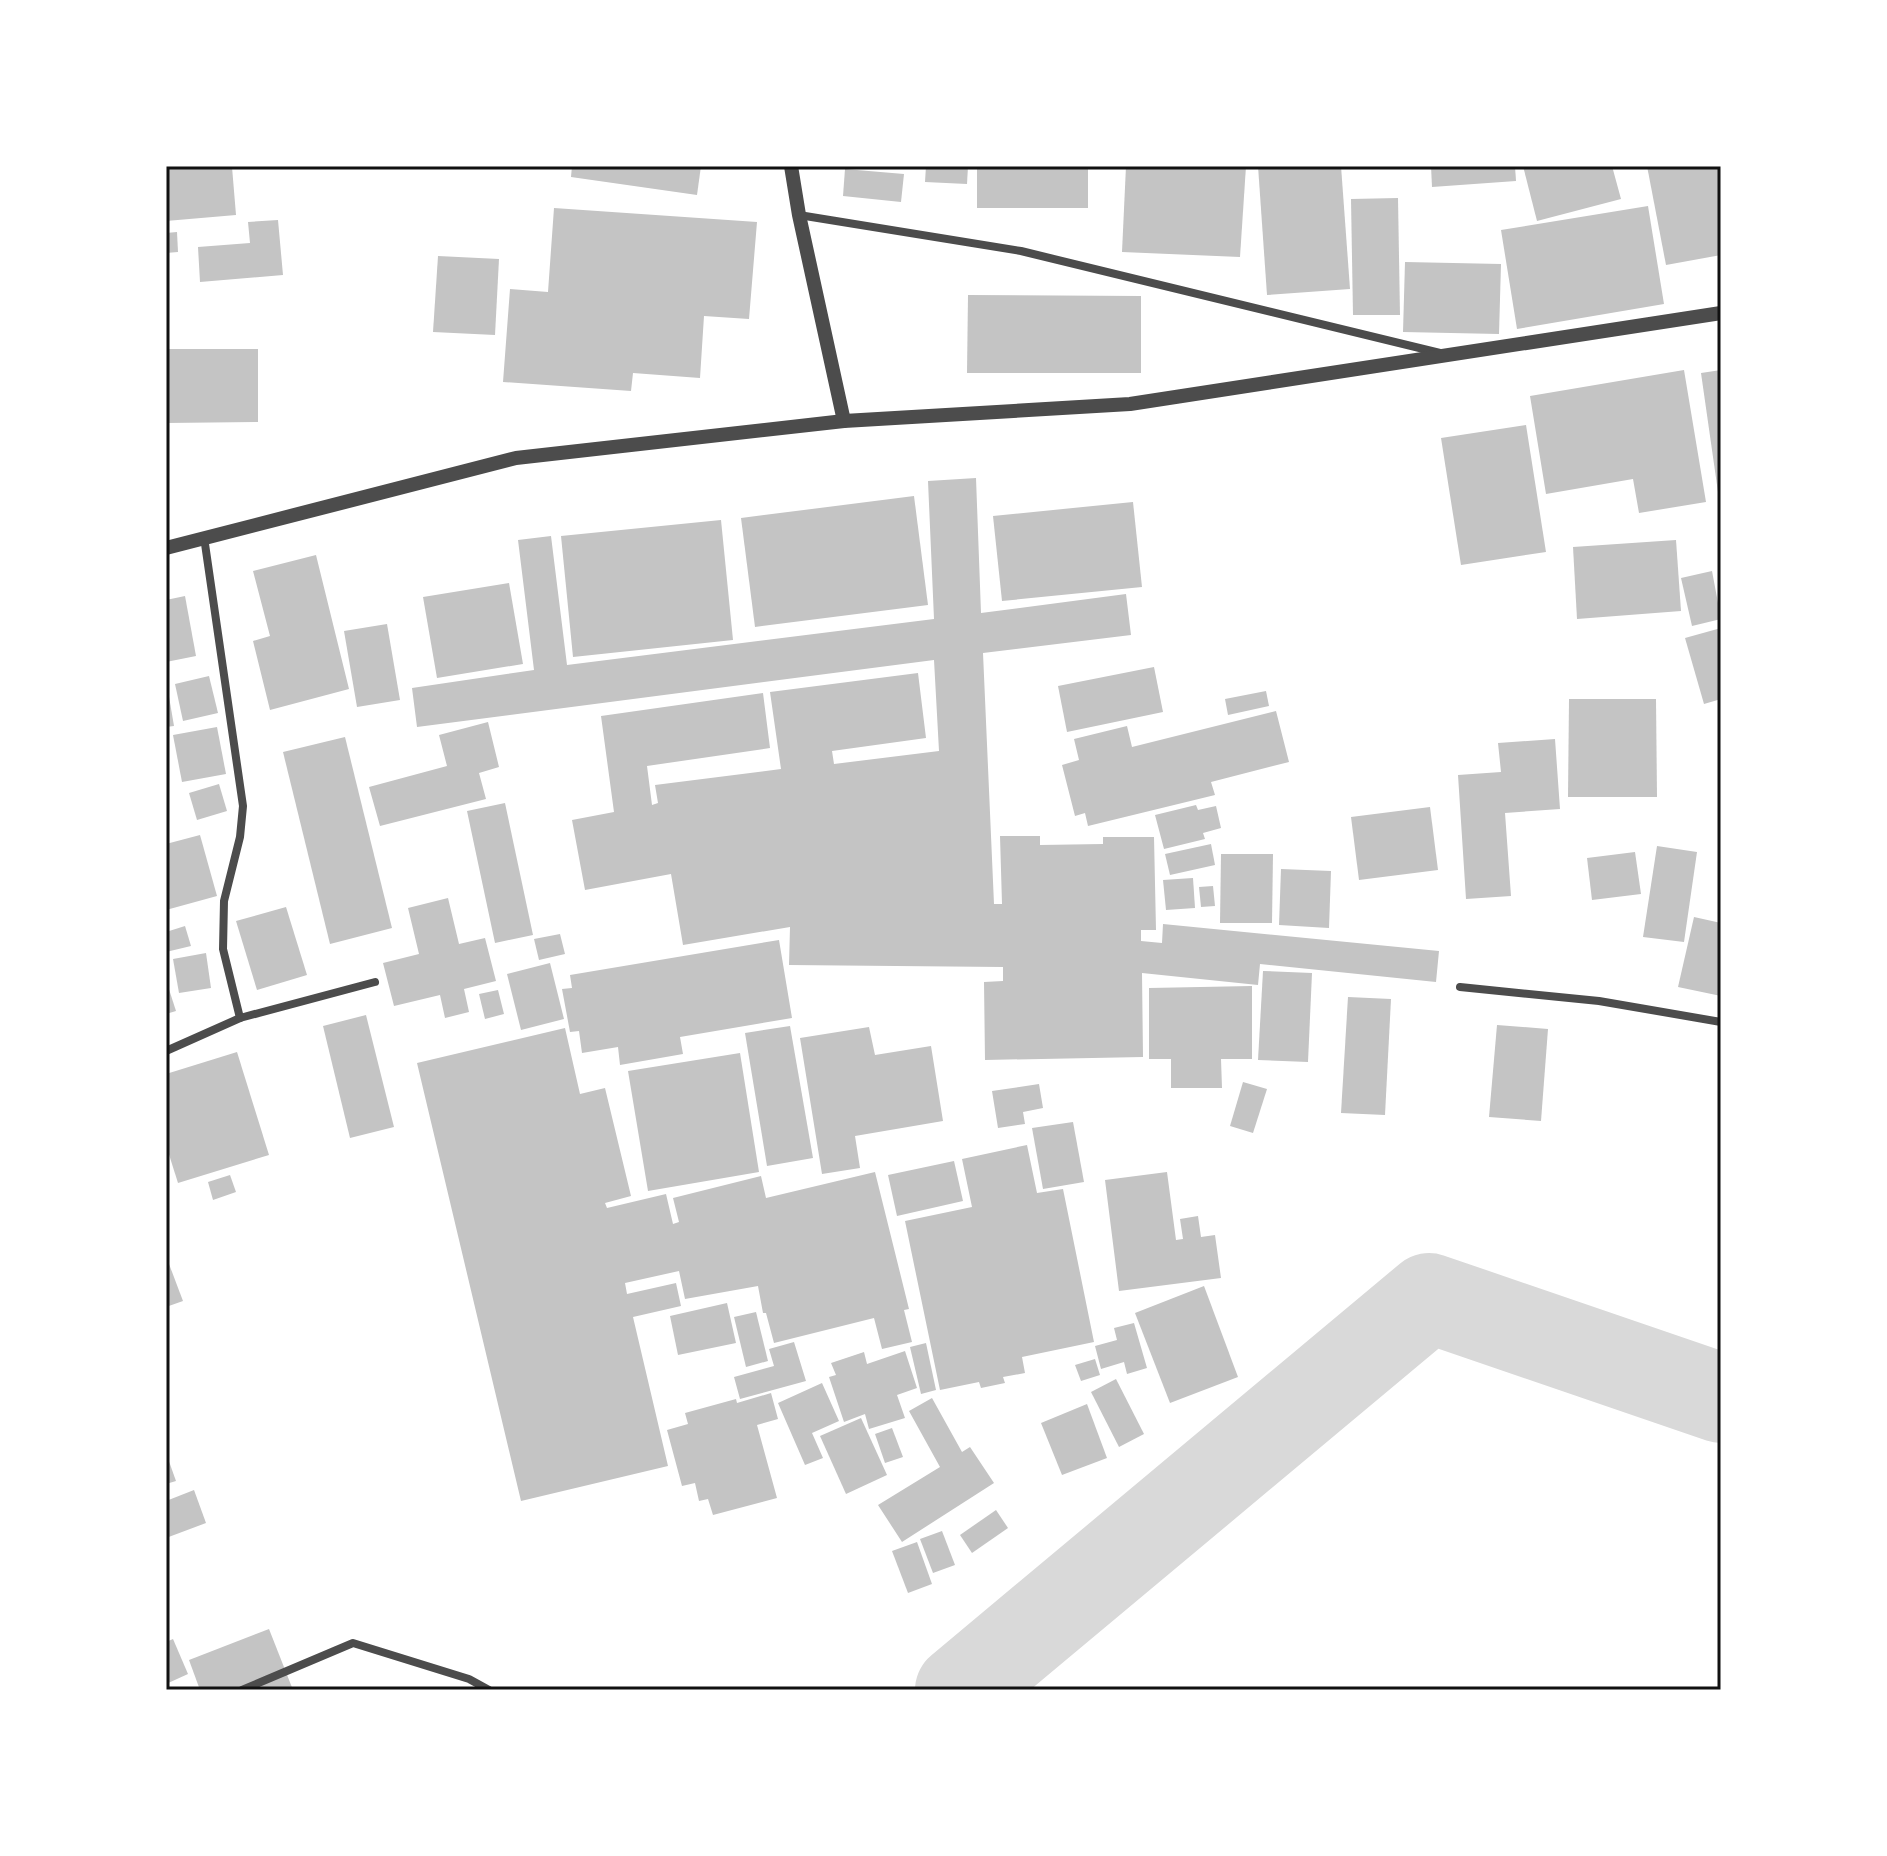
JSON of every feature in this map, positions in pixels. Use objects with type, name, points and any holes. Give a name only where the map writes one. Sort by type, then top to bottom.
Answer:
[{"type":"street","points":[[791,166],[844,421]]},
{"type":"street","points":[[799,215],[1021,251],[1448,355]]},
{"type":"street","points":[[166,548],[516,458],[844,421],[1130,404],[1721,313]]},
{"type":"street","points":[[204,536],[243,806],[240,837],[224,901],[223,949],[240,1018]]},
{"type":"street","points":[[166,1051],[240,1018],[375,982]]},
{"type":"street","points":[[1460,987],[1599,1001],[1721,1022]]},
{"type":"street","points":[[242,1690],[353,1643],[469,1679],[489,1690]]},
{"type":"building","points":[[166,166],[232,167],[236,215],[166,221]]},
{"type":"building","points":[[572,166],[701,166],[697,195],[571,177]]},
{"type":"building","points":[[926,166],[968,166],[967,184],[925,182]]},
{"type":"building","points":[[977,166],[1088,166],[1088,208],[977,208]]},
{"type":"building","points":[[1126,166],[1246,166],[1240,257],[1122,252]]},
{"type":"building","points":[[1258,166],[1341,166],[1350,289],[1267,295]]},
{"type":"building","points":[[1431,166],[1515,166],[1516,181],[1432,187]]},
{"type":"building","points":[[1523,166],[1612,166],[1621,199],[1537,221]]},
{"type":"building","points":[[1647,166],[1720,166],[1721,255],[1666,265]]},
{"type":"building","points":[[845,169],[904,174],[901,202],[843,196]]},
{"type":"building","points":[[1398,198],[1400,315],[1353,315],[1351,199]]},
{"type":"building","points":[[1648,206],[1664,304],[1517,329],[1501,230]]},
{"type":"building","points":[[554,208],[757,222],[749,319],[704,316],[700,378],[633,373],[631,391],[503,382],[510,289],[548,292]]},
{"type":"building","points":[[278,220],[283,275],[200,282],[198,247],[250,243],[248,222]]},
{"type":"building","points":[[177,232],[178,252],[166,253],[166,233]]},
{"type":"building","points":[[438,256],[499,259],[495,335],[433,332]]},
{"type":"building","points":[[1405,262],[1501,264],[1499,334],[1403,332]]},
{"type":"building","points":[[968,295],[1141,296],[1141,373],[967,373]]},
{"type":"building","points":[[166,349],[258,349],[258,422],[166,423]]},
{"type":"building","points":[[1684,370],[1706,502],[1639,513],[1633,479],[1546,494],[1530,396]]},
{"type":"building","points":[[1721,370],[1721,499],[1719,499],[1701,373]]},
{"type":"building","points":[[1526,425],[1546,552],[1461,565],[1441,438]]},
{"type":"building","points":[[976,478],[981,613],[1126,594],[1131,635],[983,653],[994,904],[1002,904],[1000,836],[1040,836],[1040,845],[1103,844],[1103,837],[1154,837],[1156,930],[1141,930],[1141,941],[1162,943],[1163,924],[1439,951],[1436,982],[1260,964],[1258,985],[1142,973],[1143,1057],[985,1060],[984,982],[1003,981],[1003,967],[789,965],[790,927],[683,945],[671,874],[585,890],[572,820],[614,812],[601,716],[763,693],[770,748],[647,766],[652,805],[658,803],[655,785],[781,769],[770,692],[918,673],[926,738],[832,751],[834,764],[939,751],[934,660],[417,727],[412,688],[534,670],[518,540],[551,536],[567,665],[934,619],[928,481]]},
{"type":"building","points":[[914,496],[928,605],[755,627],[741,518]]},
{"type":"building","points":[[1133,502],[1142,587],[1002,601],[993,516]]},
{"type":"building","points":[[721,520],[733,640],[573,657],[561,536]]},
{"type":"building","points":[[1676,540],[1681,611],[1577,619],[1573,547]]},
{"type":"building","points":[[316,555],[349,689],[270,710],[253,641],[270,636],[253,571]]},
{"type":"building","points":[[1712,571],[1721,619],[1692,626],[1681,578]]},
{"type":"building","points":[[509,583],[523,664],[437,678],[423,597]]},
{"type":"building","points":[[185,596],[196,656],[166,662],[166,600]]},
{"type":"building","points":[[387,624],[400,700],[357,707],[344,631]]},
{"type":"building","points":[[1721,628],[1721,699],[1704,704],[1685,638]]},
{"type":"building","points":[[1154,667],[1163,712],[1067,732],[1058,686]]},
{"type":"building","points":[[209,676],[218,713],[183,721],[175,684]]},
{"type":"building","points":[[166,679],[174,726],[166,727]]},
{"type":"building","points":[[1266,691],[1269,706],[1228,715],[1225,699]]},
{"type":"building","points":[[1569,699],[1656,699],[1657,797],[1568,797]]},
{"type":"building","points":[[1276,711],[1289,762],[1211,782],[1215,795],[1088,826],[1085,813],[1075,816],[1062,765],[1079,760],[1074,739],[1127,726],[1132,747]]},
{"type":"building","points":[[488,722],[499,767],[479,773],[486,799],[380,826],[369,787],[447,766],[439,735]]},
{"type":"building","points":[[217,727],[226,774],[182,782],[173,735]]},
{"type":"building","points":[[345,737],[392,928],[330,944],[283,752]]},
{"type":"building","points":[[1555,739],[1560,809],[1505,813],[1511,896],[1466,899],[1458,775],[1501,772],[1498,743]]},
{"type":"building","points":[[219,784],[227,811],[197,820],[189,793]]},
{"type":"building","points":[[505,803],[533,935],[495,943],[467,811]]},
{"type":"building","points":[[1196,805],[1198,810],[1216,806],[1221,828],[1203,833],[1205,839],[1164,849],[1155,815]]},
{"type":"building","points":[[1430,807],[1438,870],[1359,880],[1351,817]]},
{"type":"building","points":[[200,835],[217,896],[166,910],[166,844]]},
{"type":"building","points":[[1211,844],[1215,865],[1170,875],[1165,854]]},
{"type":"building","points":[[1657,846],[1697,852],[1684,942],[1643,937]]},
{"type":"building","points":[[1635,852],[1641,894],[1592,900],[1587,858]]},
{"type":"building","points":[[1221,854],[1273,854],[1272,923],[1220,923]]},
{"type":"building","points":[[1281,869],[1331,871],[1329,928],[1279,925]]},
{"type":"building","points":[[1193,878],[1195,908],[1166,910],[1163,880]]},
{"type":"building","points":[[1213,886],[1215,906],[1201,907],[1199,887]]},
{"type":"building","points":[[448,898],[459,944],[485,938],[496,981],[464,989],[469,1012],[445,1018],[440,995],[394,1006],[383,963],[419,954],[408,908]]},
{"type":"building","points":[[286,907],[307,975],[257,990],[236,921]]},
{"type":"building","points":[[1694,917],[1721,923],[1721,996],[1678,987]]},
{"type":"building","points":[[185,926],[191,946],[166,952],[166,932]]},
{"type":"building","points":[[560,934],[565,954],[539,960],[534,939]]},
{"type":"building","points":[[779,940],[792,1018],[680,1037],[683,1054],[620,1065],[618,1047],[582,1053],[579,1031],[570,1032],[562,989],[572,988],[570,975]]},
{"type":"building","points":[[206,953],[211,988],[179,993],[173,959]]},
{"type":"building","points":[[550,963],[564,1019],[521,1030],[507,974]]},
{"type":"building","points":[[1263,971],[1312,973],[1308,1062],[1258,1060]]},
{"type":"building","points":[[166,980],[176,1011],[166,1014]]},
{"type":"building","points":[[1252,986],[1252,1059],[1221,1059],[1222,1088],[1171,1088],[1171,1059],[1149,1059],[1149,988]]},
{"type":"building","points":[[498,990],[504,1014],[485,1019],[479,994]]},
{"type":"building","points":[[1348,997],[1391,999],[1385,1115],[1341,1113]]},
{"type":"building","points":[[366,1015],[394,1127],[350,1138],[323,1026]]},
{"type":"building","points":[[1497,1025],[1548,1029],[1541,1121],[1489,1117]]},
{"type":"building","points":[[790,1026],[813,1158],[767,1166],[745,1033]]},
{"type":"building","points":[[869,1027],[875,1055],[931,1046],[943,1121],[855,1136],[860,1168],[822,1174],[800,1038]]},
{"type":"building","points":[[565,1028],[580,1094],[605,1088],[631,1196],[605,1203],[607,1208],[666,1194],[673,1224],[679,1222],[673,1198],[761,1176],[766,1198],[875,1172],[909,1309],[904,1310],[912,1342],[882,1349],[874,1318],[774,1343],[766,1313],[763,1313],[758,1286],[685,1299],[679,1271],[625,1283],[627,1294],[676,1283],[681,1306],[633,1317],[668,1466],[521,1501],[417,1063]]},
{"type":"building","points":[[237,1052],[269,1155],[178,1183],[166,1145],[166,1074]]},
{"type":"building","points":[[740,1053],[759,1172],[648,1191],[628,1071]]},
{"type":"building","points":[[1243,1082],[1267,1089],[1253,1133],[1230,1126]]},
{"type":"building","points":[[1039,1084],[1043,1108],[1023,1112],[1025,1124],[998,1128],[992,1091]]},
{"type":"building","points":[[1073,1122],[1084,1182],[1043,1189],[1032,1128]]},
{"type":"building","points":[[1027,1145],[1037,1193],[1063,1189],[1094,1342],[1022,1357],[1025,1373],[1003,1377],[1005,1383],[981,1388],[979,1382],[940,1390],[905,1221],[972,1207],[962,1159]]},
{"type":"building","points":[[954,1161],[963,1201],[897,1216],[888,1175]]},
{"type":"building","points":[[1167,1172],[1176,1240],[1183,1239],[1180,1219],[1198,1216],[1201,1237],[1215,1235],[1221,1278],[1119,1291],[1105,1180]]},
{"type":"building","points":[[230,1175],[236,1192],[213,1200],[208,1182]]},
{"type":"building","points":[[166,1256],[183,1301],[166,1307]]},
{"type":"building","points":[[1204,1286],[1238,1377],[1170,1403],[1135,1313]]},
{"type":"building","points":[[727,1303],[736,1343],[678,1355],[670,1316]]},
{"type":"building","points":[[756,1312],[768,1361],[746,1367],[734,1317]]},
{"type":"building","points":[[1134,1323],[1147,1368],[1127,1374],[1124,1362],[1101,1369],[1095,1346],[1117,1340],[1114,1328]]},
{"type":"building","points":[[794,1342],[806,1381],[740,1399],[734,1377],[774,1366],[769,1349]]},
{"type":"building","points":[[926,1343],[936,1390],[921,1394],[910,1347]]},
{"type":"building","points":[[905,1351],[917,1388],[897,1395],[905,1418],[869,1429],[865,1414],[844,1422],[829,1377],[836,1375],[831,1363],[864,1352],[867,1364]]},
{"type":"building","points":[[1095,1359],[1100,1375],[1081,1381],[1075,1365]]},
{"type":"building","points":[[1116,1379],[1144,1434],[1119,1447],[1091,1392]]},
{"type":"building","points":[[822,1383],[839,1421],[812,1433],[823,1458],[805,1465],[778,1403]]},
{"type":"building","points":[[771,1393],[778,1419],[757,1425],[777,1498],[713,1515],[708,1499],[699,1501],[695,1483],[682,1486],[667,1430],[688,1424],[685,1413]]},
{"type":"building","points":[[932,1398],[962,1452],[970,1447],[994,1483],[902,1542],[878,1505],[940,1467],[909,1411]]},
{"type":"building","points":[[1087,1404],[1107,1458],[1062,1475],[1041,1423]]},
{"type":"building","points":[[861,1418],[887,1475],[846,1494],[820,1436]]},
{"type":"building","points":[[892,1428],[903,1457],[885,1463],[875,1434]]},
{"type":"building","points":[[166,1453],[176,1481],[166,1484]]},
{"type":"building","points":[[194,1490],[206,1523],[166,1538],[166,1501]]},
{"type":"building","points":[[996,1510],[1008,1528],[972,1553],[960,1535]]},
{"type":"building","points":[[942,1531],[955,1565],[933,1573],[920,1539]]},
{"type":"building","points":[[917,1542],[932,1584],[908,1593],[892,1551]]},
{"type":"building","points":[[269,1629],[293,1690],[200,1690],[189,1660]]},
{"type":"building","points":[[173,1639],[188,1674],[166,1684],[166,1642]]},
{"type":"waterway","points":[[960,1690],[1429,1298],[1721,1398]]}]
